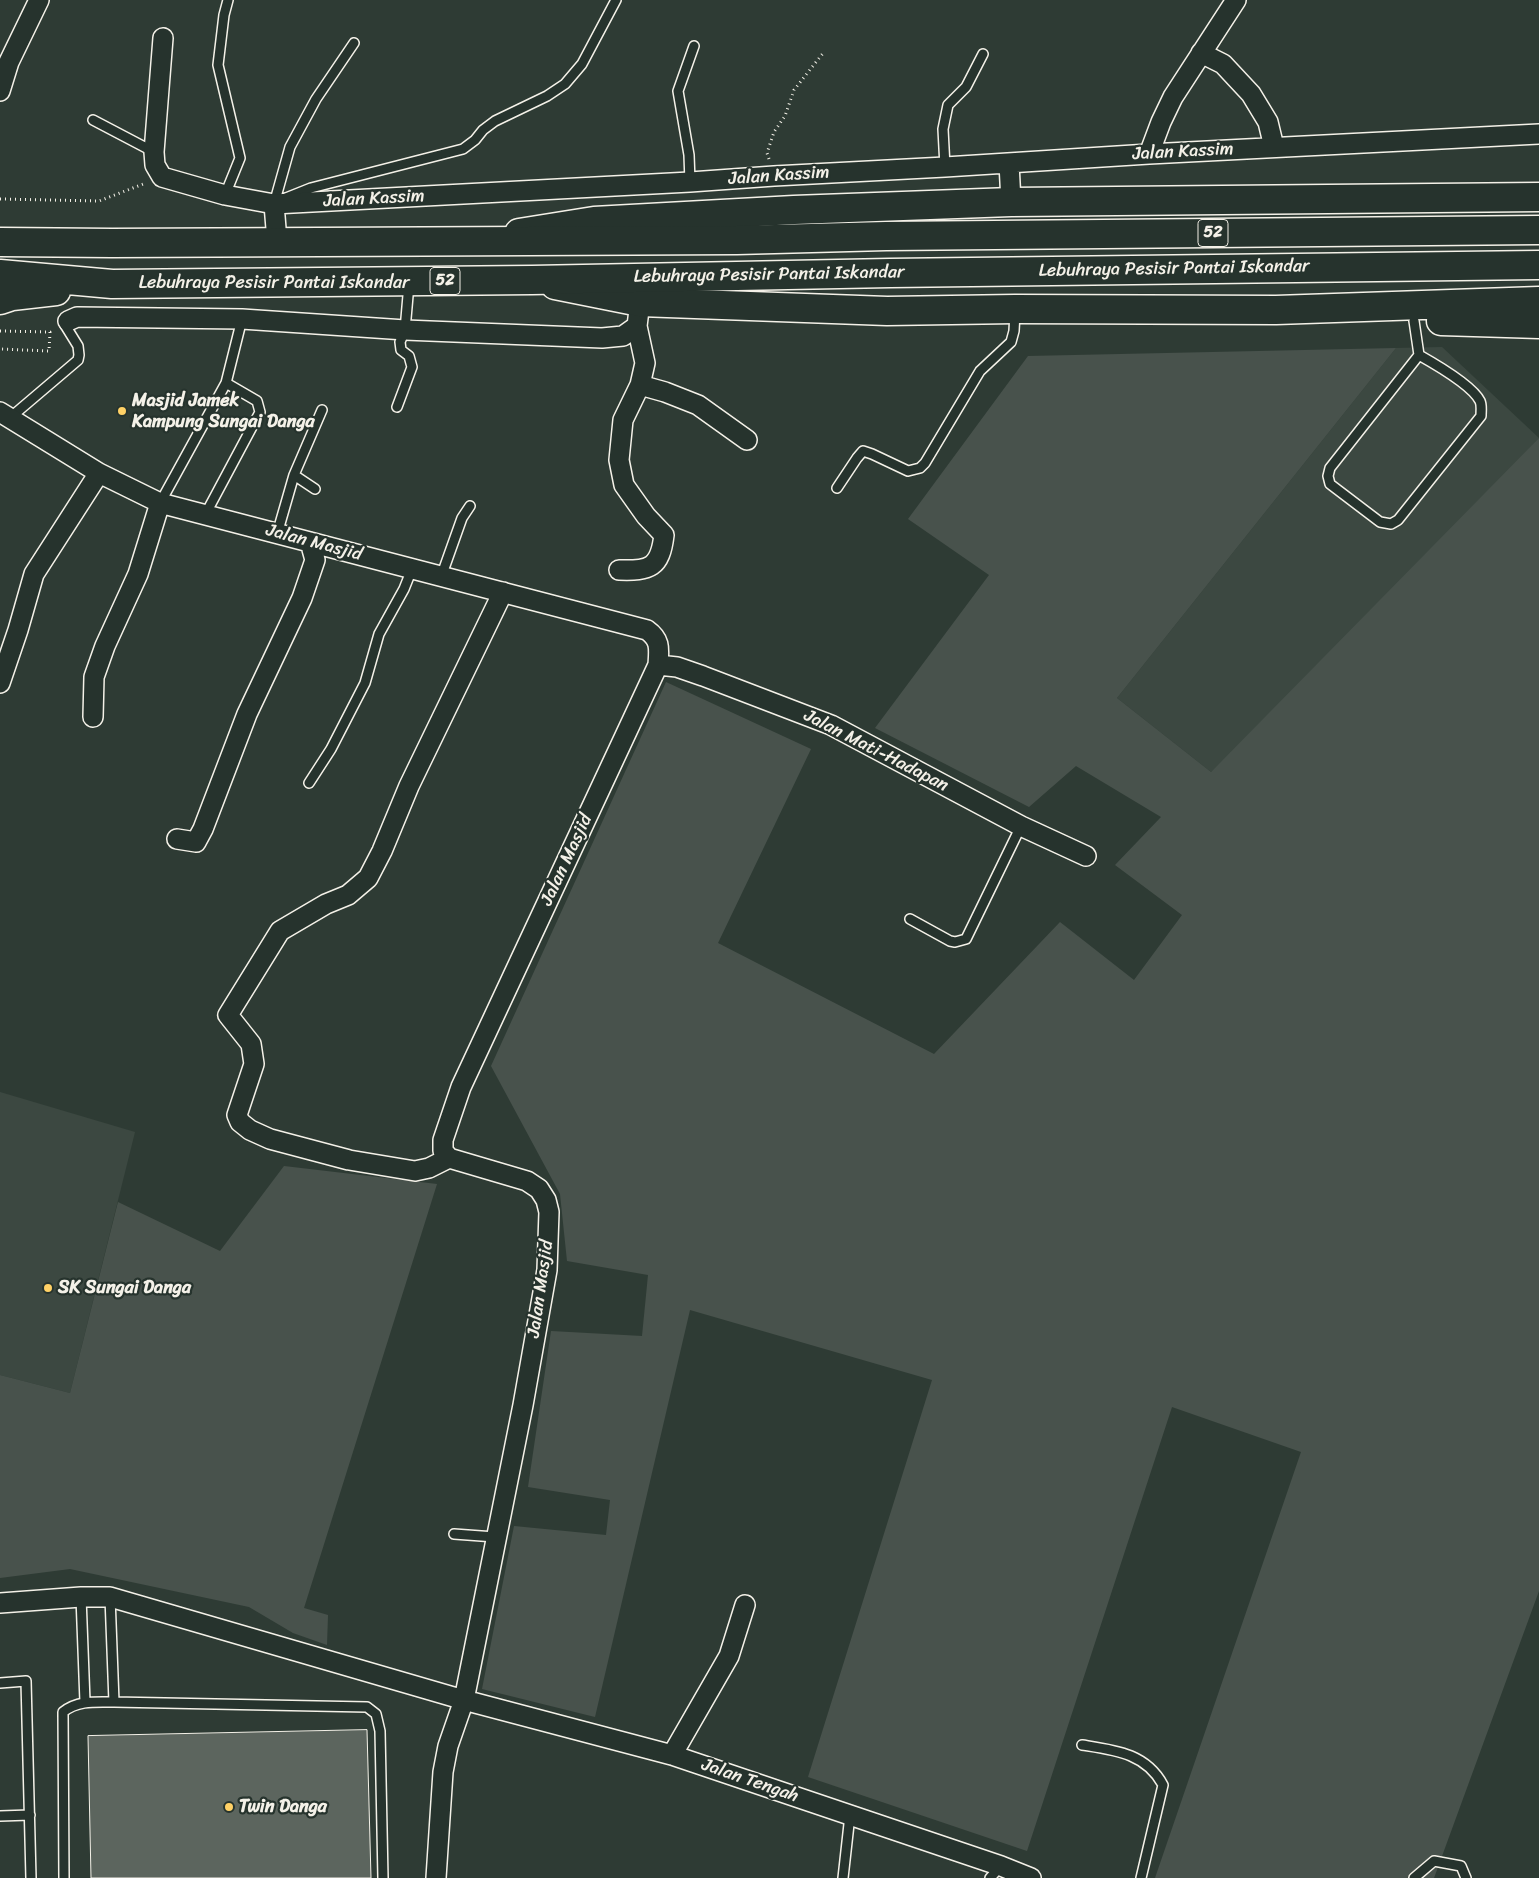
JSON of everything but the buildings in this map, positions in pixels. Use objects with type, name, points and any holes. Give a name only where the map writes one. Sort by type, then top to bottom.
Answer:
[{"type":"main road","points":[[466,241],[594,221],[794,210],[1011,202],[1539,197]]},
{"type":"main road","name":"Lebuhraya Pesisir Pantai Iskandar","points":[[0,242],[727,240],[886,236],[1539,230]]},
{"type":"main road","name":"Lebuhraya Pesisir Pantai Iskandar","points":[[0,274],[112,284],[409,282],[890,273],[1539,265]]},
{"type":"main road","points":[[532,280],[639,314],[1015,309],[1276,310],[1539,301]]},
{"type":"main road","points":[[0,300],[12,296],[112,284]]},
{"type":"main road","points":[[1276,310],[1414,321],[1539,324]]},
{"type":"street","points":[[0,91],[9,62],[39,0]]},
{"type":"street","points":[[1149,154],[1161,122],[1173,98],[1236,0]]},
{"type":"street","points":[[162,177],[154,165],[154,152],[163,38]]},
{"type":"street","points":[[1201,53],[1223,64],[1251,94],[1268,122],[1274,147]]},
{"type":"street","name":"Jalan Kassim","points":[[162,177],[225,195],[274,204],[690,182],[1274,147],[1539,134]]},
{"type":"street","points":[[1009,163],[1011,202]]},
{"type":"street","points":[[274,204],[277,241]]},
{"type":"street","points":[[68,321],[77,317],[242,319],[406,330],[602,338],[623,336],[639,314]]},
{"type":"street","points":[[619,570],[639,570],[655,564],[662,551],[664,534],[646,516],[624,485],[619,460],[623,420],[640,385],[645,363],[639,314]]},
{"type":"street","points":[[640,385],[665,392],[698,405],[747,440]]},
{"type":"street","name":"Jalan Masjid","points":[[5,414],[99,472],[160,503],[647,630],[655,636],[658,644],[658,665],[461,1087],[443,1140],[443,1151],[449,1158],[527,1181],[539,1189],[546,1200],[549,1212],[547,1270],[522,1405],[464,1700],[448,1746],[443,1772],[436,1878]]},
{"type":"street","points":[[0,683],[34,574],[99,472]]},
{"type":"street","points":[[93,717],[94,677],[105,646],[138,574],[160,503]]},
{"type":"street","points":[[176,839],[196,842],[203,830],[247,714],[302,598],[315,560],[310,542]]},
{"type":"street","points":[[449,1158],[429,1168],[416,1171],[349,1160],[270,1139],[250,1130],[240,1122],[237,1115],[254,1064],[251,1044],[228,1015],[280,932],[326,904],[348,895],[368,878],[382,851],[409,786],[503,592]]},
{"type":"street","name":"Jalan Mati-Hadapan","points":[[658,665],[677,667],[703,676],[831,725],[1021,826],[1086,856]]},
{"type":"street","name":"Jalan Tengah","points":[[0,1603],[81,1597],[110,1597],[464,1700],[672,1755],[850,1815],[996,1872],[1031,1878]]},
{"type":"street","points":[[672,1755],[729,1656],[745,1605]]},
{"type":"lane","points":[[225,195],[240,158],[218,65],[224,15],[228,0]]},
{"type":"lane","points":[[274,204],[311,188],[463,149],[495,121],[547,96],[565,84],[582,64],[616,0]]},
{"type":"lane","points":[[274,204],[290,147],[316,99],[354,43]]},
{"type":"lane","points":[[690,182],[689,155],[678,91],[694,46]]},
{"type":"lane","points":[[945,167],[943,129],[948,105],[966,87],[983,54]]},
{"type":"lane","points":[[93,120],[154,152]]},
{"type":"lane","points":[[397,407],[412,367],[410,356],[401,350],[400,346],[402,336],[406,330],[409,282]]},
{"type":"lane","points":[[837,488],[856,458],[863,451],[908,471],[920,468],[925,463],[980,371],[1011,342],[1014,331],[1015,309]]},
{"type":"lane","points":[[160,503],[226,383],[242,319]]},
{"type":"lane","points":[[5,414],[78,360],[79,351],[65,325],[68,321]]},
{"type":"lane","points":[[1414,321],[1419,355],[1330,468],[1328,476],[1330,484],[1380,522],[1391,524],[1398,520],[1481,416],[1482,402],[1475,393],[1440,366],[1419,355]]},
{"type":"lane","points":[[205,515],[260,412],[257,401],[226,383]]},
{"type":"lane","points":[[278,534],[294,475],[322,410]]},
{"type":"lane","points":[[294,475],[316,488]]},
{"type":"lane","points":[[441,577],[462,518],[470,506]]},
{"type":"lane","points":[[310,783],[331,749],[365,683],[379,634],[412,569]]},
{"type":"lane","points":[[910,919],[950,941],[961,942],[966,939],[1021,826]]},
{"type":"lane","points":[[454,1534],[495,1537]]},
{"type":"lane","points":[[81,1597],[86,1702]]},
{"type":"lane","points":[[110,1597],[114,1702]]},
{"type":"lane","points":[[0,1683],[26,1681],[31,1878]]},
{"type":"lane","points":[[64,1878],[63,1712],[72,1706],[86,1702],[367,1707],[376,1714],[380,1731],[383,1878]]},
{"type":"lane","points":[[1082,1745],[1119,1751],[1143,1761],[1157,1774],[1163,1785],[1141,1878]]},
{"type":"lane","points":[[0,1816],[30,1814]]},
{"type":"lane","points":[[843,1878],[850,1815]]},
{"type":"lane","points":[[1414,1878],[1434,1861],[1461,1866],[1466,1878]]},
{"type":"path","points":[[774,176],[767,152],[774,132],[785,116],[794,90],[824,52]]},
{"type":"path","points":[[0,199],[99,200],[162,177]]},
{"type":"path","points":[[0,330],[50,332],[49,352],[0,349]]},
{"type":"shaded area","points":[[1442,347],[1539,438],[1420,570],[1211,772],[1117,698],[1396,348]]},
{"type":"shaded area","points":[[1396,348],[1117,698],[1211,772],[1539,438],[1539,1591],[1434,1878],[1155,1878],[1301,1452],[1172,1407],[1027,1851],[808,1777],[932,1380],[690,1310],[595,1717],[482,1689],[514,1526],[606,1535],[610,1500],[528,1487],[551,1331],[642,1336],[648,1275],[567,1261],[560,1194],[491,1066],[666,682],[811,749],[718,943],[934,1054],[1060,922],[1134,980],[1182,915],[1115,865],[1161,817],[1076,766],[1029,807],[875,728],[989,575],[908,519],[1028,356]]},
{"type":"shaded area","name":"SK Sungai Danga","points":[[0,1092],[135,1132],[70,1393],[0,1375]]},
{"type":"shaded area","points":[[284,1166],[437,1184],[304,1608],[328,1615],[327,1645],[293,1633],[249,1607],[70,1569],[0,1578],[0,1375],[70,1393],[118,1202],[220,1251]]},
{"type":"place","name":"Masjid Jamek Kampung Sungai Danga","points":[[122,411]]},
{"type":"place","name":"SK Sungai Danga","points":[[48,1288]]},
{"type":"place","name":"Twin Danga","points":[[229,1807]]}]
